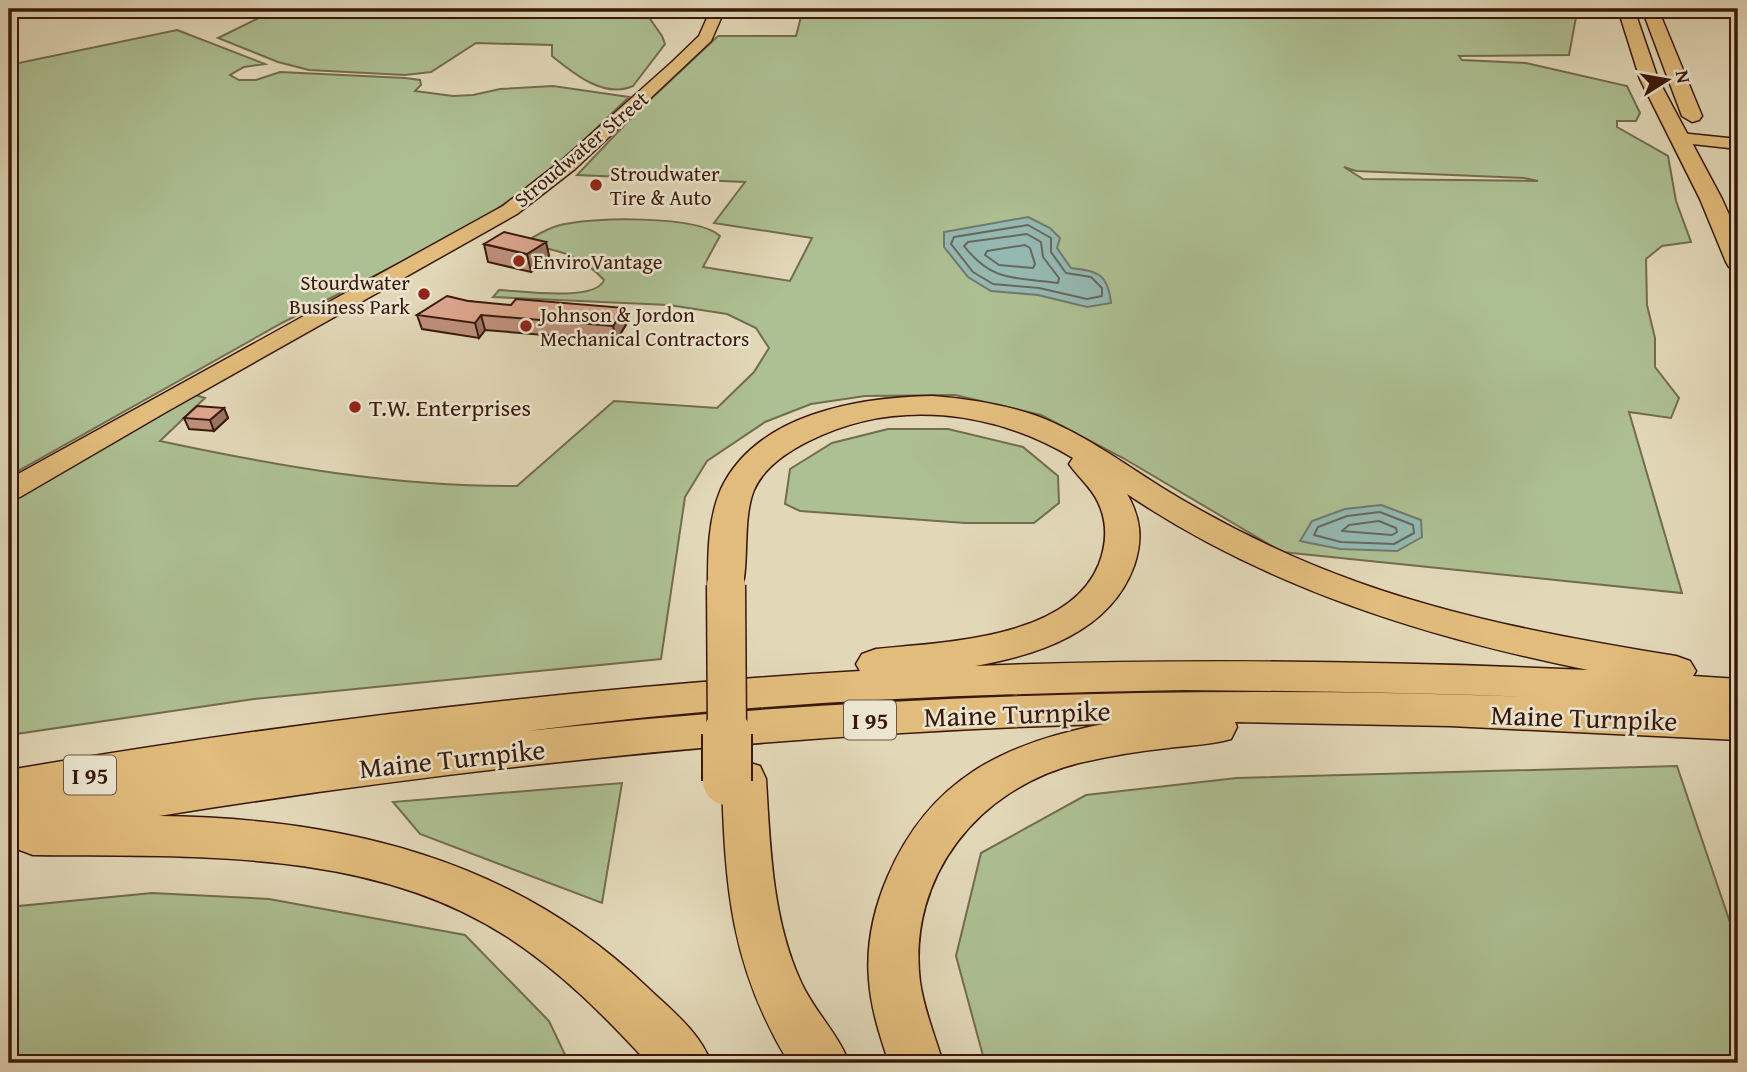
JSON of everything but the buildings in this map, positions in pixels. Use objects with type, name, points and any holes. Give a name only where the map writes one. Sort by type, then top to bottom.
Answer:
[{"type":"highway","points":[[1626,9],[1640,58],[1711,198],[1738,261]]},
{"type":"highway","points":[[1650,9],[1702,140],[1738,206]]},
{"type":"highway","points":[[822,1063],[785,1010],[764,960],[750,887],[736,780],[733,585],[726,526],[731,502],[742,480],[767,454],[808,428],[853,413],[903,406],[954,407],[1004,416],[1050,433],[1223,538],[1339,589],[1473,630],[1569,651],[1738,681]]},
{"type":"highway","points":[[631,703],[659,689],[958,655],[1001,648],[1040,635],[1073,618],[1107,584],[1119,560],[1122,522],[1113,499],[1098,476],[1064,448],[1036,434],[988,418],[955,413],[920,411],[878,415],[809,436],[784,452],[755,480],[740,515],[733,585]]},
{"type":"highway","name":"Maine Turnpike","points":[[9,788],[304,742],[631,703],[896,684],[1123,677],[1367,677],[1568,684],[1738,694]]},
{"type":"highway","name":"Maine Turnpike","points":[[9,823],[304,776],[446,757],[811,723],[1159,707],[1351,707],[1738,724]]},
{"type":"highway","points":[[916,1063],[899,1010],[893,956],[901,906],[917,860],[929,840],[957,806],[993,779],[1033,760],[1079,747],[1191,729],[1310,721],[1554,716]]},
{"type":"highway","points":[[736,780],[728,860],[736,932],[750,982],[774,1032],[794,1063]]},
{"type":"highway","points":[[9,834],[179,836],[241,840],[338,854],[432,879],[487,902],[560,944],[599,976],[684,1063]]},
{"type":"main road","name":"Stroudwater Street","points":[[9,491],[123,424],[454,243],[527,198],[568,165],[706,38],[718,9]]},
{"type":"main road","points":[[1680,138],[1738,144]]},
{"type":"green space","points":[[277,9],[643,9],[665,44],[633,86],[611,89],[600,87],[569,70],[552,56],[552,45],[476,43],[431,72],[405,75],[309,70],[278,62],[218,38]]},
{"type":"green space","points":[[803,9],[1402,9],[1577,12],[1569,55],[1459,56],[1462,60],[1526,63],[1627,86],[1640,113],[1636,121],[1617,121],[1617,127],[1668,156],[1676,201],[1691,242],[1662,246],[1646,259],[1647,305],[1655,338],[1655,367],[1679,398],[1671,418],[1629,412],[1682,593],[1282,552],[1123,458],[1041,415],[955,395],[865,396],[811,404],[765,422],[707,461],[685,497],[661,659],[254,699],[9,735],[9,500],[189,393],[205,398],[160,441],[337,473],[472,485],[517,486],[614,401],[717,408],[754,372],[769,348],[756,328],[727,314],[669,305],[493,297],[499,290],[556,294],[587,291],[598,287],[604,280],[587,265],[562,253],[532,245],[530,239],[560,225],[595,220],[668,221],[708,229],[720,236],[703,267],[790,281],[812,238],[714,223],[745,182],[577,175],[634,115],[718,36],[796,36]],"holes":[[[1344,167],[1356,171],[1524,178],[1538,181],[1363,179]]]},
{"type":"green space","points":[[177,30],[265,64],[244,67],[230,75],[239,80],[256,80],[280,72],[420,80],[421,85],[415,91],[453,96],[500,89],[553,86],[629,97],[555,168],[477,223],[282,323],[9,476],[9,65]]},
{"type":"green space","points":[[888,429],[948,429],[1023,447],[1058,476],[1059,503],[1034,523],[965,523],[800,511],[785,504],[790,469],[832,443]]},
{"type":"green space","points":[[1677,766],[1738,946],[1738,1063],[985,1063],[956,956],[981,853],[1086,795],[1237,778]]},
{"type":"green space","points":[[622,783],[602,903],[420,834],[393,802]]},
{"type":"green space","points":[[152,893],[269,899],[465,935],[549,1021],[569,1063],[9,1063],[9,907]]},
{"type":"water","points":[[1028,217],[1050,228],[1060,238],[1057,248],[1071,268],[1095,273],[1104,280],[1111,303],[1087,307],[1038,295],[991,291],[968,277],[944,247],[944,232]]},
{"type":"water","points":[[1381,505],[1421,520],[1422,537],[1397,551],[1340,549],[1300,541],[1312,521],[1345,509]]},
{"type":"place","name":"Stroudwater Tire & Auto","points":[[596,185]]},
{"type":"place","name":"EnviroVantage","points":[[519,261]]},
{"type":"place","name":"Stourdwater Business Park","points":[[424,294]]},
{"type":"place","name":"Johnson & Jordon Mechanical Contractors","points":[[526,326]]},
{"type":"place","name":"T.W. Enterprises","points":[[355,407]]}]
